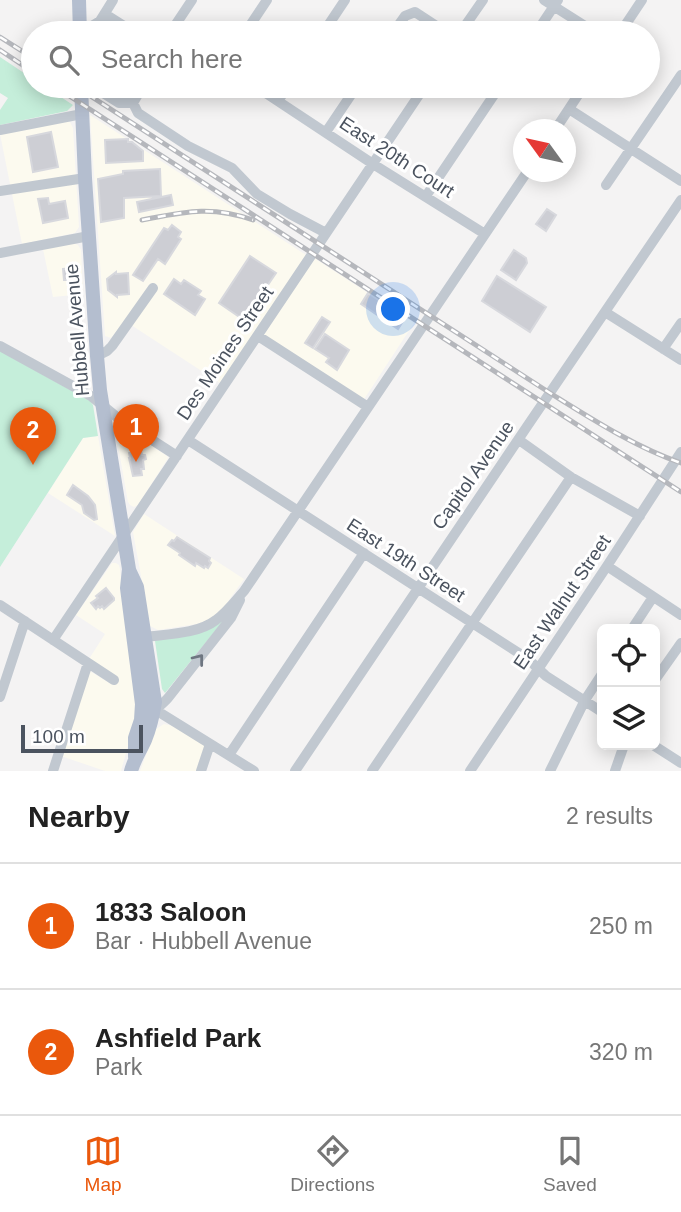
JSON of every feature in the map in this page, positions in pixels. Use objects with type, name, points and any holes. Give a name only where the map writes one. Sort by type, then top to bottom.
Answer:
[{"type":"main road","points":[[79,0],[80,21]]},
{"type":"main road","name":"Hubbell Avenue","points":[[81,98],[97,356],[129,569],[127,589],[134,647],[148,709]]},
{"type":"main road","name":"Hubbell Avenue","points":[[129,569],[137,587],[154,695],[148,709]]},
{"type":"main road","points":[[133,764],[135,738],[148,709]]},
{"type":"street","points":[[100,21],[113,0]]},
{"type":"street","points":[[179,21],[192,0]]},
{"type":"street","points":[[253,21],[267,0]]},
{"type":"street","points":[[331,21],[345,0]]},
{"type":"street","points":[[468,21],[483,0]]},
{"type":"street","points":[[628,21],[642,0]]},
{"type":"street","points":[[542,21],[552,2],[579,21]]},
{"type":"street","points":[[401,21],[405,16],[415,12],[429,21]]},
{"type":"street","points":[[105,14],[116,21]]},
{"type":"street","points":[[606,185],[681,75]]},
{"type":"street","points":[[111,98],[119,103],[133,103]]},
{"type":"street","points":[[133,103],[136,98]]},
{"type":"street","name":"East 20th Court","points":[[273,98],[485,234]]},
{"type":"street","points":[[326,132],[349,98]]},
{"type":"street","name":"Des Moines Street","points":[[52,640],[417,98]]},
{"type":"street","points":[[426,197],[492,98]]},
{"type":"street","points":[[562,119],[576,98]]},
{"type":"street","points":[[133,103],[138,113],[188,146],[232,168],[257,194],[326,233]]},
{"type":"street","points":[[569,109],[681,181]]},
{"type":"street","points":[[0,130],[82,114]]},
{"type":"street","points":[[0,191],[85,178]]},
{"type":"street","points":[[134,647],[145,637],[208,625],[223,614],[244,591],[520,182]]},
{"type":"street","name":"Capitol Avenue","points":[[295,771],[681,200]]},
{"type":"street","points":[[0,253],[89,236]]},
{"type":"street","points":[[97,356],[108,351],[153,288]]},
{"type":"street","points":[[605,312],[681,360]]},
{"type":"street","points":[[663,349],[681,323]]},
{"type":"street","points":[[258,335],[368,407]]},
{"type":"street","points":[[0,346],[91,396],[118,418],[177,456]]},
{"type":"street","name":"East 19th Street","points":[[188,440],[472,623],[597,708]]},
{"type":"street","points":[[519,440],[571,477],[640,516]]},
{"type":"street","name":"East Walnut Street","points":[[470,771],[681,452]]},
{"type":"street","points":[[372,771],[571,477]]},
{"type":"street","points":[[229,755],[363,553]]},
{"type":"street","points":[[607,566],[681,615]]},
{"type":"street","points":[[148,709],[168,698],[236,610],[244,591]]},
{"type":"street","points":[[635,624],[653,597]]},
{"type":"street","points":[[0,605],[114,680]]},
{"type":"street","points":[[0,697],[25,621]]},
{"type":"street","points":[[660,673],[681,643]]},
{"type":"street","points":[[53,771],[88,663]]},
{"type":"street","points":[[550,771],[597,682]]},
{"type":"street","points":[[148,709],[254,771]]},
{"type":"street","points":[[201,771],[210,744]]},
{"type":"street","points":[[615,771],[622,750]]},
{"type":"street","points":[[660,750],[681,763]]},
{"type":"shaded area","points":[[90,115],[306,255],[220,383],[125,321],[111,338],[105,336]]},
{"type":"shaded area","points":[[67,121],[73,128],[79,227],[75,233],[22,244],[0,134]]},
{"type":"shaded area","points":[[73,243],[81,250],[83,294],[53,297],[43,249]]},
{"type":"shaded area","points":[[314,258],[414,323],[359,407],[260,341]]},
{"type":"shaded area","points":[[121,427],[168,458],[138,505],[134,507],[128,502],[116,434]]},
{"type":"shaded area","points":[[98,436],[115,536],[48,493],[83,438]]},
{"type":"shaded area","points":[[144,514],[244,579],[224,607],[209,620],[158,630],[150,626],[133,532]]},
{"type":"shaded area","points":[[112,563],[119,565],[120,569],[136,705],[136,717],[121,771],[105,771],[55,754],[83,667],[111,684],[89,659],[105,634],[76,615]]},
{"type":"shaded area","points":[[164,724],[173,726],[211,748],[204,771],[140,771],[156,729]]},
{"type":"green space","points":[[0,57],[21,71],[21,98],[62,98],[73,105],[67,111],[0,125],[0,110],[8,98],[0,93]]},
{"type":"green space","points":[[0,351],[90,401],[98,436],[83,438],[0,567]]},
{"type":"green space","points":[[227,616],[165,693],[162,689],[155,641]]},
{"type":"building","points":[[51,132],[58,167],[33,172],[27,137]]},
{"type":"building","points":[[128,139],[128,142],[143,151],[143,161],[106,163],[105,140]]},
{"type":"building","points":[[160,169],[161,196],[124,198],[124,218],[101,222],[98,179],[123,174],[123,171]]},
{"type":"building","points":[[171,195],[173,205],[139,212],[137,202]]},
{"type":"building","points":[[48,198],[49,204],[65,201],[68,218],[43,223],[38,199]]},
{"type":"building","points":[[547,209],[556,215],[546,231],[536,224]]},
{"type":"building","points":[[172,225],[181,232],[178,237],[181,239],[165,264],[158,259],[143,281],[133,275],[164,228],[168,230]]},
{"type":"building","points":[[514,250],[526,258],[527,263],[516,280],[501,270]]},
{"type":"building","points":[[250,256],[276,273],[244,320],[219,303]]},
{"type":"building","points":[[74,268],[74,280],[64,280],[63,269]]},
{"type":"building","points":[[116,272],[128,273],[129,294],[117,297],[108,290],[107,279]]},
{"type":"building","points":[[497,276],[546,307],[530,332],[482,301]]},
{"type":"building","points":[[174,279],[181,284],[184,280],[201,291],[198,295],[205,299],[195,315],[164,294]]},
{"type":"building","points":[[368,293],[405,318],[398,329],[361,304]]},
{"type":"building","points":[[322,317],[330,322],[313,348],[305,343]]},
{"type":"building","points":[[325,334],[349,350],[337,370],[326,362],[329,358],[315,349]]},
{"type":"building","points":[[141,451],[146,459],[143,460],[144,469],[141,469],[142,475],[133,476],[129,453]]},
{"type":"building","points":[[73,485],[95,505],[97,519],[94,520],[84,513],[82,505],[67,495]]},
{"type":"building","points":[[177,537],[210,558],[208,568],[196,563],[195,566],[168,545]]},
{"type":"building","points":[[106,588],[114,600],[104,609],[98,606],[96,609],[91,603]]},
{"type":"railway","points":[[0,37],[21,50]]},
{"type":"railway","points":[[0,50],[21,64]]},
{"type":"railway","points":[[73,98],[681,492]]},
{"type":"railway","points":[[94,98],[550,393],[630,441],[681,463]]},
{"type":"railway","points":[[142,220],[197,211],[238,215],[253,220]]},
{"type":"place","name":"1833 Saloon","points":[[136,462]]},
{"type":"place","name":"Ashfield Park","points":[[33,465]]}]
